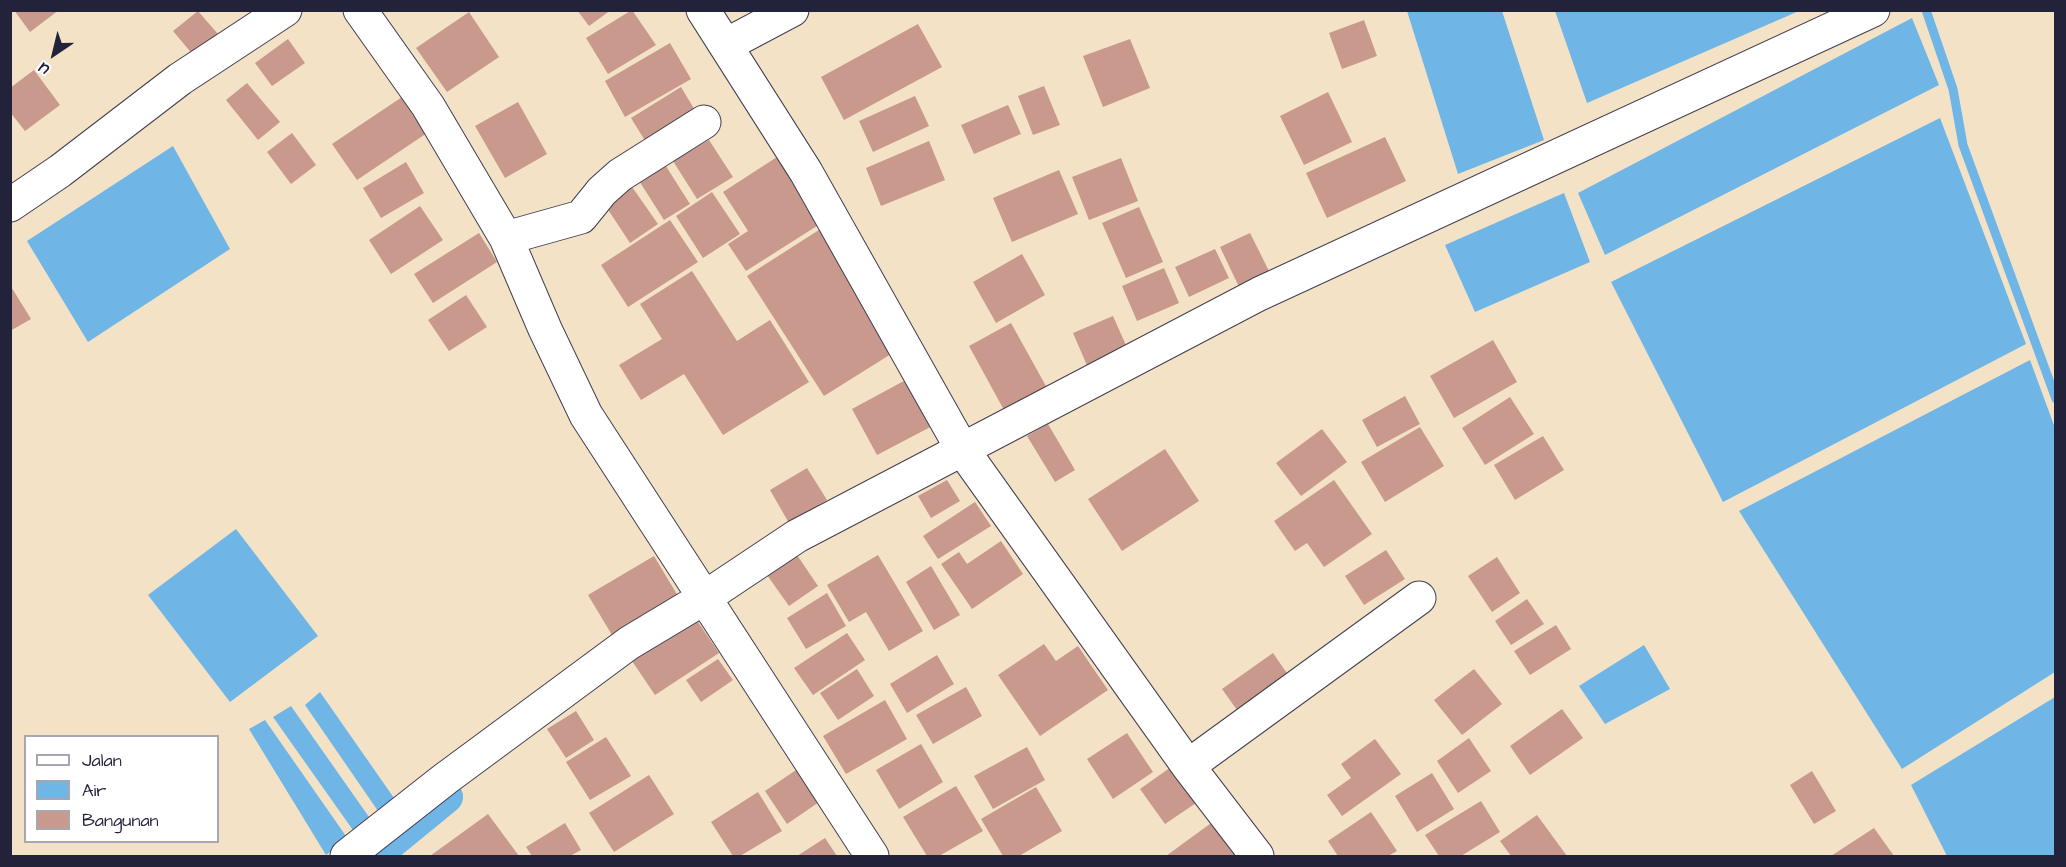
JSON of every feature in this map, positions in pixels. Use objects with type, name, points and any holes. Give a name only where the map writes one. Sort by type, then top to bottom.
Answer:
[{"type":"street","points":[[10,205],[60,171],[180,79],[285,10]]},
{"type":"street","points":[[360,10],[428,106],[506,238],[545,329],[586,415],[872,856]]},
{"type":"street","points":[[703,10],[806,172],[962,449],[1188,766],[1257,856]]},
{"type":"street","points":[[726,45],[792,10]]},
{"type":"street","points":[[347,856],[445,778],[629,643],[704,598],[797,536],[1259,294],[1873,10]]},
{"type":"street","points":[[506,238],[581,217],[602,191],[620,175],[704,122]]},
{"type":"street","points":[[1188,766],[1419,598]]},
{"type":"water","points":[[1555,10],[1799,11],[1587,103]]},
{"type":"water","points":[[1407,11],[1502,11],[1544,140],[1458,174]]},
{"type":"water","points":[[1912,18],[1939,85],[1605,255],[1578,193]]},
{"type":"water","points":[[1940,118],[2026,344],[1723,502],[1611,282]]},
{"type":"water","points":[[173,146],[230,249],[88,342],[27,241]]},
{"type":"water","points":[[1564,193],[1590,262],[1475,312],[1445,245]]},
{"type":"water","points":[[2030,360],[2055,428],[2055,672],[1902,769],[1739,511]]},
{"type":"water","points":[[236,529],[318,636],[230,702],[148,595]]},
{"type":"water","points":[[1644,645],[1670,689],[1605,724],[1579,686]]},
{"type":"water","points":[[320,692],[394,798],[378,811],[305,705]]},
{"type":"water","points":[[2055,697],[2055,856],[1947,856],[1911,785]]},
{"type":"water","points":[[291,706],[369,817],[355,833],[273,717]]},
{"type":"water","points":[[265,720],[348,839],[326,855],[249,729]]},
{"type":"building","points":[[14,10],[59,10],[30,32]]},
{"type":"building","points":[[577,10],[611,10],[589,26]]},
{"type":"building","points":[[632,10],[656,45],[608,74],[586,38]]},
{"type":"building","points":[[198,11],[224,41],[199,62],[173,31]]},
{"type":"building","points":[[469,12],[499,57],[447,92],[416,48]]},
{"type":"building","points":[[1364,20],[1377,56],[1342,69],[1329,33]]},
{"type":"building","points":[[918,24],[942,67],[844,120],[821,77]]},
{"type":"building","points":[[288,39],[305,63],[272,86],[255,63]]},
{"type":"building","points":[[1130,39],[1150,88],[1103,107],[1083,56]]},
{"type":"building","points":[[670,43],[691,79],[625,117],[605,81]]},
{"type":"building","points":[[34,70],[60,105],[25,131],[10,112],[10,88]]},
{"type":"building","points":[[247,83],[280,122],[258,140],[226,100]]},
{"type":"building","points":[[1044,86],[1060,125],[1033,135],[1018,96]]},
{"type":"building","points":[[681,87],[699,117],[649,147],[631,118]]},
{"type":"building","points":[[1328,92],[1352,142],[1304,165],[1280,116]]},
{"type":"building","points":[[915,96],[929,126],[873,152],[859,121]]},
{"type":"building","points":[[402,97],[427,133],[357,180],[332,144]]},
{"type":"building","points":[[518,102],[547,154],[505,178],[475,126]]},
{"type":"building","points":[[1008,105],[1021,134],[974,154],[961,125]]},
{"type":"building","points":[[292,133],[316,165],[291,184],[267,152]]},
{"type":"building","points":[[1385,137],[1406,181],[1327,218],[1306,173]]},
{"type":"building","points":[[709,140],[733,177],[697,199],[673,161]]},
{"type":"building","points":[[929,141],[945,180],[881,206],[866,168]]},
{"type":"building","points":[[777,157],[820,224],[746,271],[728,244],[748,231],[723,192]]},
{"type":"building","points":[[1121,158],[1138,201],[1089,220],[1072,177]]},
{"type":"building","points":[[662,160],[690,204],[664,220],[636,176]]},
{"type":"building","points":[[406,162],[424,193],[381,218],[363,188]]},
{"type":"building","points":[[1059,170],[1078,214],[1012,242],[993,198]]},
{"type":"building","points":[[630,184],[658,224],[630,243],[603,202]]},
{"type":"building","points":[[712,192],[740,234],[703,258],[676,216]]},
{"type":"building","points":[[420,206],[443,240],[391,274],[369,240]]},
{"type":"building","points":[[1139,207],[1163,262],[1126,278],[1102,223]]},
{"type":"building","points":[[670,220],[698,262],[628,307],[601,265]]},
{"type":"building","points":[[822,228],[899,349],[824,396],[747,276]]},
{"type":"building","points":[[479,233],[497,262],[433,303],[414,274]]},
{"type":"building","points":[[1250,233],[1272,277],[1241,291],[1220,247]]},
{"type":"building","points":[[1215,249],[1229,278],[1189,297],[1175,267]]},
{"type":"building","points":[[1022,254],[1045,295],[996,323],[973,282]]},
{"type":"building","points":[[1164,268],[1179,303],[1137,321],[1122,286]]},
{"type":"building","points":[[692,271],[737,341],[770,320],[809,382],[723,435],[684,374],[641,400],[619,365],[662,339],[640,304]]},
{"type":"building","points":[[10,285],[31,319],[10,331]]},
{"type":"building","points":[[466,295],[487,327],[449,351],[428,320]]},
{"type":"building","points":[[1113,316],[1129,352],[1089,370],[1073,333]]},
{"type":"building","points":[[1011,323],[1047,388],[1004,410],[969,346]]},
{"type":"building","points":[[1493,340],[1517,382],[1454,418],[1430,376]]},
{"type":"building","points":[[913,376],[938,423],[877,455],[852,409]]},
{"type":"building","points":[[1405,396],[1420,424],[1377,447],[1362,420]]},
{"type":"building","points":[[1510,397],[1534,434],[1485,465],[1462,428]]},
{"type":"building","points":[[1048,424],[1075,470],[1055,482],[1027,436]]},
{"type":"building","points":[[1420,427],[1444,466],[1385,502],[1361,462]]},
{"type":"building","points":[[1322,429],[1347,462],[1301,496],[1276,463]]},
{"type":"building","points":[[1543,436],[1564,470],[1515,500],[1494,465]]},
{"type":"building","points":[[1165,449],[1199,501],[1122,551],[1088,499]]},
{"type":"building","points":[[807,468],[827,500],[789,523],[770,490]]},
{"type":"building","points":[[947,480],[960,501],[931,518],[918,496]]},
{"type":"building","points":[[1334,480],[1372,534],[1324,567],[1307,543],[1295,551],[1274,521]]},
{"type":"building","points":[[975,502],[991,526],[938,559],[923,536]]},
{"type":"building","points":[[1001,541],[1023,574],[972,609],[941,564],[959,552],[967,564]]},
{"type":"building","points":[[1386,550],[1405,579],[1364,605],[1345,576]]},
{"type":"building","points":[[797,555],[818,586],[789,606],[767,575]]},
{"type":"building","points":[[878,555],[923,631],[889,651],[866,612],[849,622],[827,585]]},
{"type":"building","points":[[654,556],[681,601],[615,640],[588,595]]},
{"type":"building","points":[[1497,557],[1520,593],[1492,612],[1468,576]]},
{"type":"building","points":[[931,566],[960,615],[934,630],[906,582]]},
{"type":"building","points":[[827,593],[846,626],[806,649],[787,618]]},
{"type":"building","points":[[1527,599],[1544,624],[1511,645],[1495,621]]},
{"type":"building","points":[[694,616],[719,653],[655,695],[630,658]]},
{"type":"building","points":[[1556,625],[1571,649],[1530,675],[1514,651]]},
{"type":"building","points":[[847,633],[865,660],[813,695],[794,668]]},
{"type":"building","points":[[1044,644],[1056,661],[1078,646],[1108,690],[1040,736],[998,675]]},
{"type":"building","points":[[1273,653],[1293,682],[1242,717],[1222,689]]},
{"type":"building","points":[[937,655],[954,684],[907,713],[890,684]]},
{"type":"building","points":[[718,659],[733,680],[701,702],[686,680]]},
{"type":"building","points":[[857,669],[874,696],[838,720],[820,693]]},
{"type":"building","points":[[1474,669],[1502,704],[1462,735],[1434,700]]},
{"type":"building","points":[[966,687],[982,716],[933,744],[916,715]]},
{"type":"building","points":[[885,700],[907,739],[846,774],[823,736]]},
{"type":"building","points":[[1562,709],[1583,738],[1530,775],[1510,746]]},
{"type":"building","points":[[576,711],[594,740],[566,758],[547,729]]},
{"type":"building","points":[[1127,733],[1153,772],[1113,799],[1087,759]]},
{"type":"building","points":[[606,737],[631,776],[590,800],[566,762]]},
{"type":"building","points":[[1469,738],[1491,771],[1458,793],[1437,761]]},
{"type":"building","points":[[1375,739],[1401,774],[1342,816],[1327,795],[1351,778],[1341,764]]},
{"type":"building","points":[[921,744],[943,782],[899,809],[876,770]]},
{"type":"building","points":[[1027,747],[1045,780],[993,809],[974,776]]},
{"type":"building","points":[[802,766],[825,798],[787,824],[765,791]]},
{"type":"building","points":[[1171,767],[1196,803],[1165,824],[1140,789]]},
{"type":"building","points":[[1812,771],[1836,811],[1814,824],[1790,785]]},
{"type":"building","points":[[1432,773],[1454,809],[1417,832],[1395,796]]},
{"type":"building","points":[[649,775],[674,814],[614,852],[589,813]]},
{"type":"building","points":[[956,786],[983,831],[939,856],[927,856],[903,817]]},
{"type":"building","points":[[1036,787],[1062,831],[1019,856],[1003,856],[981,819]]},
{"type":"building","points":[[758,792],[782,831],[740,856],[733,856],[711,822]]},
{"type":"building","points":[[1481,801],[1500,832],[1461,856],[1439,856],[1425,835]]},
{"type":"building","points":[[1371,812],[1397,851],[1388,856],[1338,856],[1328,841]]},
{"type":"building","points":[[488,814],[519,856],[430,856]]},
{"type":"building","points":[[1537,815],[1567,856],[1511,856],[1500,841]]},
{"type":"building","points":[[1218,818],[1247,856],[1166,856]]},
{"type":"building","points":[[565,823],[581,850],[570,856],[532,856],[526,847]]},
{"type":"building","points":[[1874,828],[1894,856],[1831,856]]},
{"type":"building","points":[[825,838],[837,856],[797,856]]},
{"type":"waterway","points":[[1926,10],[1953,89],[1963,145],[2056,399]]},
{"type":"waterway","points":[[375,856],[447,797]]}]
